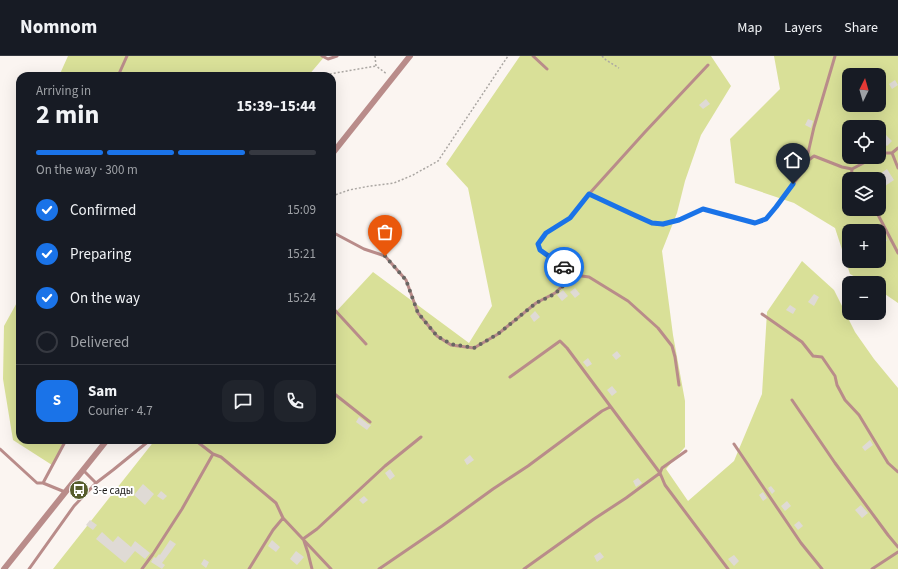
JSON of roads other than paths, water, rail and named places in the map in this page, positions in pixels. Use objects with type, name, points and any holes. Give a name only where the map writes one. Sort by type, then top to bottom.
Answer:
[{"type":"street","points":[[336,149],[410,56]]},
{"type":"street","points":[[4,569],[103,444]]},
{"type":"lane","points":[[120,72],[127,56]]},
{"type":"lane","points":[[322,56],[328,59],[337,56]]},
{"type":"lane","points":[[533,56],[547,69]]},
{"type":"lane","points":[[589,194],[657,224],[679,220],[703,209],[755,223],[766,219],[802,172],[835,56]]},
{"type":"lane","points":[[679,385],[672,346],[658,328],[628,301],[588,276],[574,275],[540,250],[538,244],[546,233],[570,218],[589,194],[708,65]]},
{"type":"lane","points":[[886,153],[892,153],[898,148]]},
{"type":"lane","points":[[892,153],[898,168]]},
{"type":"lane","points":[[806,162],[814,156],[842,167],[852,169],[862,164]]},
{"type":"lane","points":[[879,216],[898,253]]},
{"type":"lane","points":[[336,234],[364,248],[385,256],[406,280],[418,313],[437,336],[451,344],[474,348],[498,334],[536,303],[555,294],[574,275]]},
{"type":"lane","points":[[336,311],[366,344]]},
{"type":"lane","points":[[762,314],[802,342],[813,356],[822,357],[834,376],[845,400],[859,415],[888,463],[898,472]]},
{"type":"lane","points":[[510,377],[560,341],[567,348],[660,473],[666,484],[728,569]]},
{"type":"lane","points":[[336,395],[370,422]]},
{"type":"lane","points":[[792,400],[835,463],[898,547]]},
{"type":"lane","points":[[379,569],[528,466],[602,411],[610,407]]},
{"type":"lane","points":[[303,539],[317,529],[385,466],[420,437]]},
{"type":"lane","points":[[43,483],[64,444]]},
{"type":"lane","points":[[29,569],[74,506],[96,483],[145,444]]},
{"type":"lane","points":[[200,444],[213,454],[221,457],[276,503],[283,518],[331,569]]},
{"type":"lane","points":[[734,444],[801,543],[822,569]]},
{"type":"lane","points":[[0,449],[37,483],[43,483],[65,492]]},
{"type":"lane","points":[[524,569],[626,498],[660,473],[662,468],[686,451]]},
{"type":"lane","points":[[142,569],[182,509],[213,454]]},
{"type":"lane","points":[[83,470],[96,483]]},
{"type":"lane","points":[[249,569],[273,530],[283,518]]},
{"type":"lane","points":[[303,539],[312,569]]},
{"type":"lane","points":[[872,569],[898,552]]},
{"type":"place","name":"3-е сады","points":[[79,490]]}]
